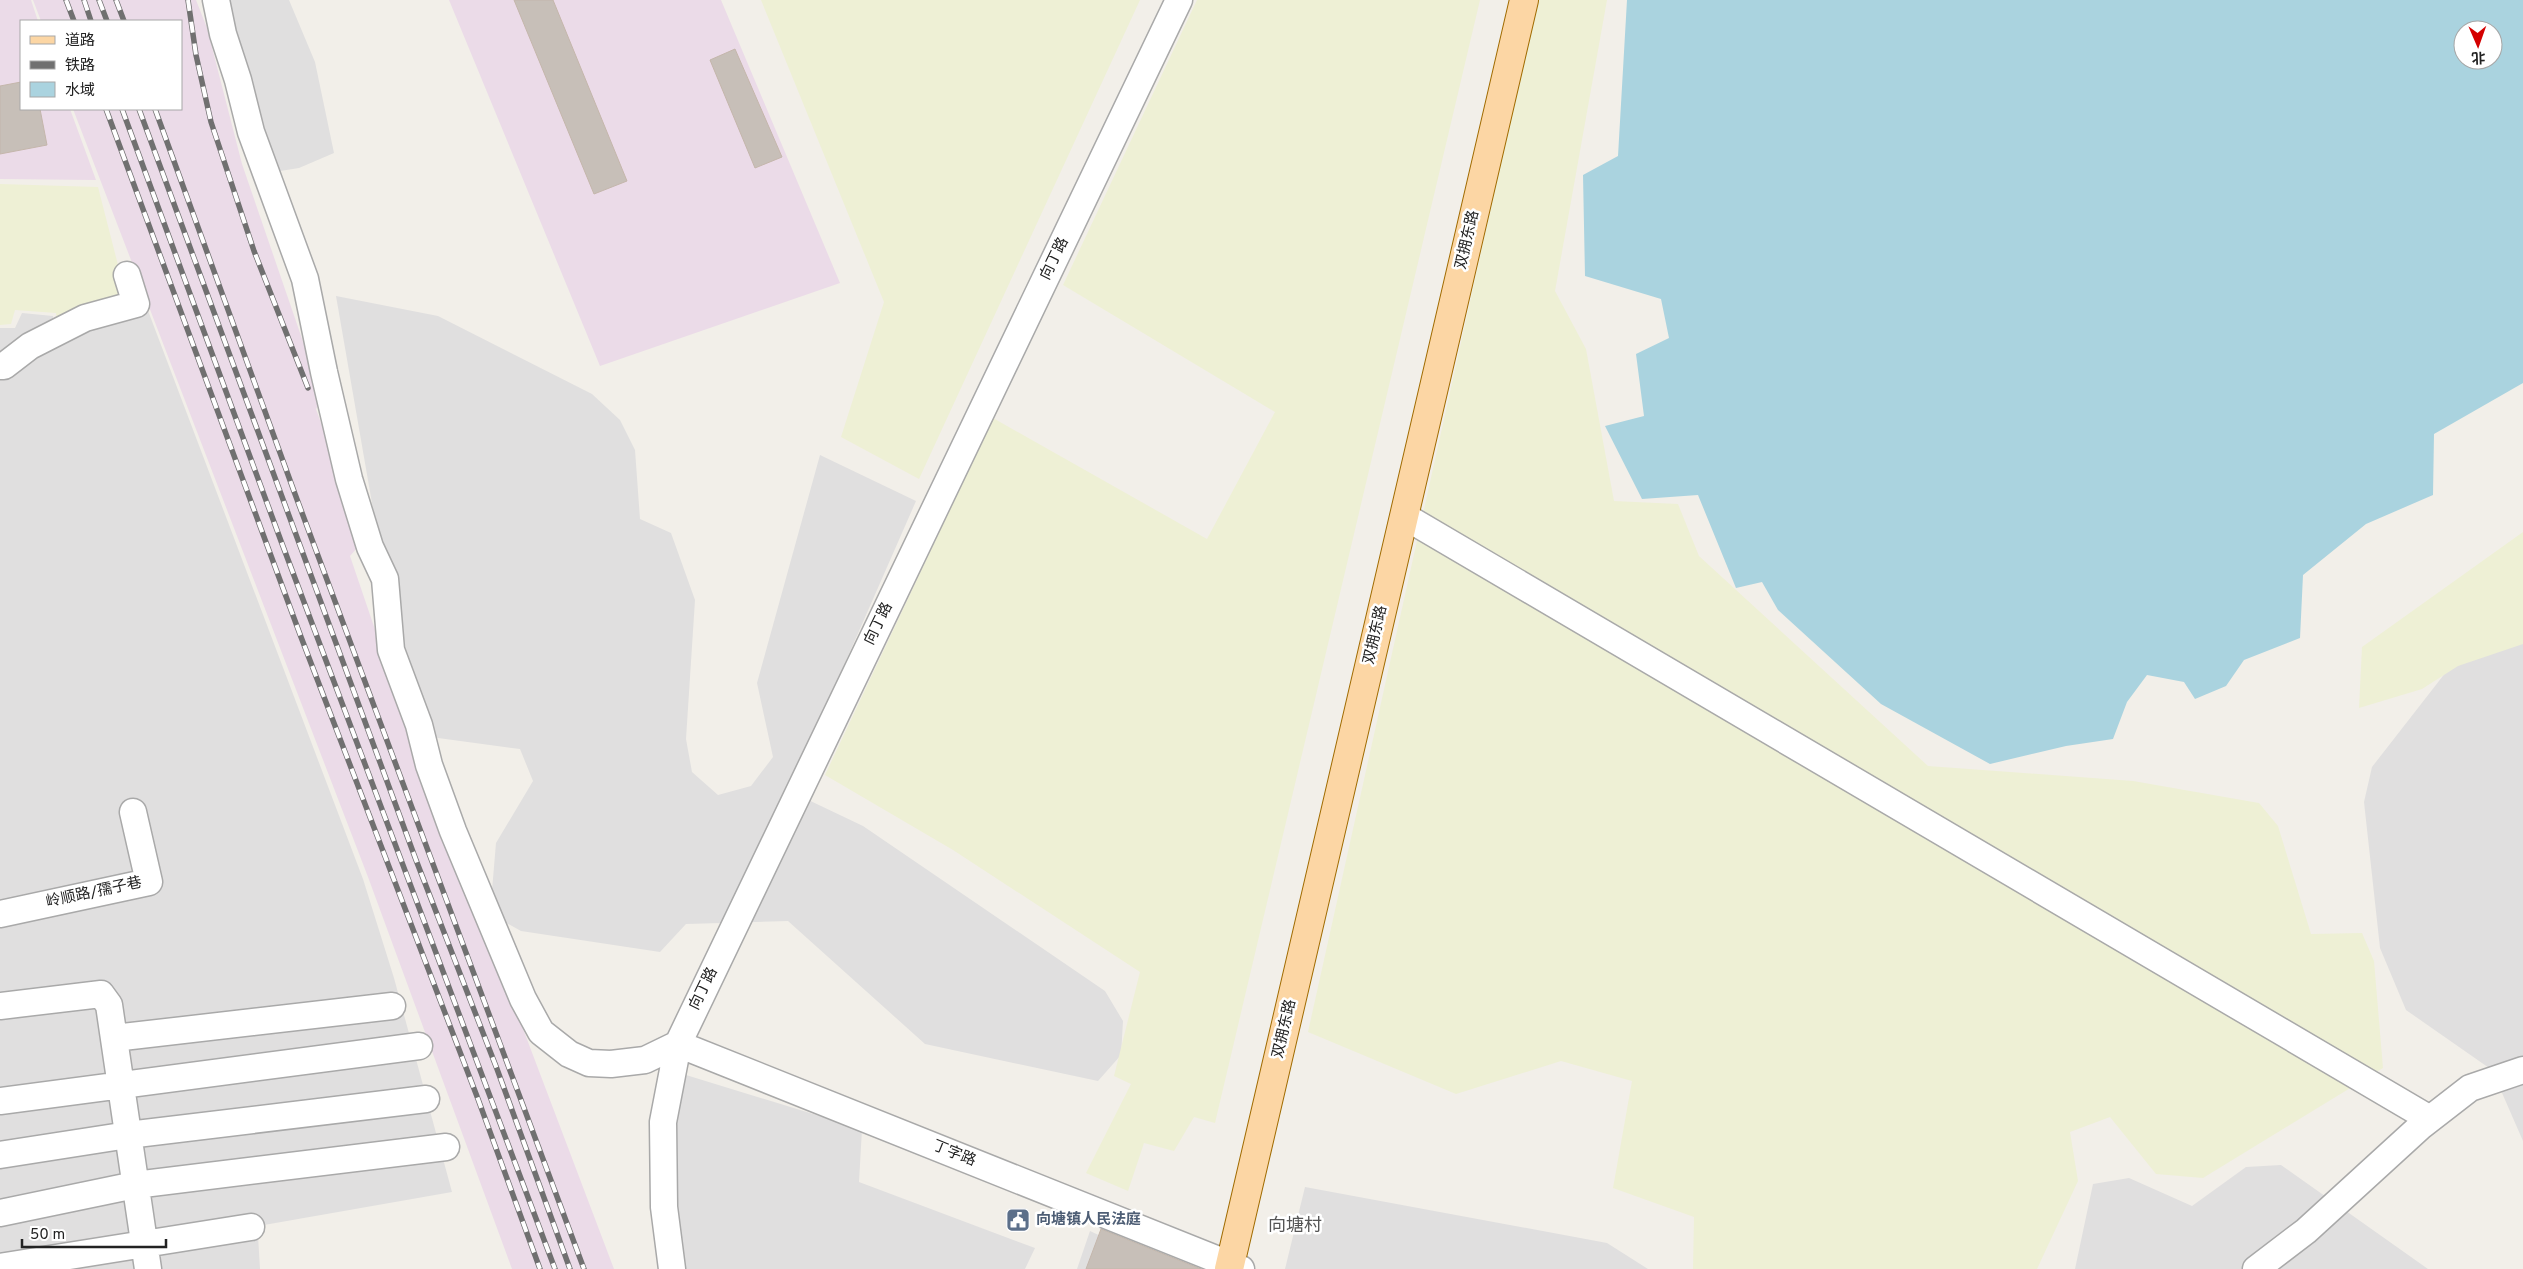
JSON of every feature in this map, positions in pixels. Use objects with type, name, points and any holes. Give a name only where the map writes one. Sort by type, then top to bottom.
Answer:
[{"type":"main road","name":"双拥东路","points":[[1233,1267],[1524,0]]},
{"type":"street","points":[[216,0],[223,34],[238,80],[251,132],[305,279],[349,479],[370,547],[385,579],[391,650],[419,725],[429,765],[452,831],[523,999],[542,1032],[569,1054],[589,1062],[611,1064],[645,1060],[678,1044]]},
{"type":"street","name":"向丁路","points":[[672,1269],[664,1207],[663,1122],[678,1044],[1179,0]]},
{"type":"street","points":[[0,366],[4,366],[30,346],[85,318],[136,304],[128,275]]},
{"type":"street","points":[[1404,516],[2430,1119]]},
{"type":"street","name":"岭顺路/孺子巷","points":[[0,914],[149,882],[133,812]]},
{"type":"street","points":[[0,1006],[101,994],[109,1005],[148,1269]]},
{"type":"street","points":[[114,1038],[392,1006]]},
{"type":"street","name":"丁字路","points":[[678,1044],[1233,1267]]},
{"type":"street","points":[[0,1101],[419,1046]]},
{"type":"street","points":[[2256,1269],[2306,1231],[2430,1119],[2470,1088],[2523,1070]]},
{"type":"street","points":[[0,1154],[426,1099]]},
{"type":"street","points":[[0,1213],[135,1185],[446,1147]]},
{"type":"street","points":[[0,1267],[251,1227]]},
{"type":"shaded area","points":[[0,0],[31,0],[38,20],[20,20],[20,110],[70,110],[96,180],[0,179]]},
{"type":"shaded area","points":[[33,0],[196,0],[207,28],[242,164],[322,397],[316,409],[363,541],[350,556],[403,712],[614,1269],[512,1269],[368,877],[73,110],[182,110],[182,20],[41,20]]},
{"type":"shaded area","points":[[218,0],[289,0],[315,62],[334,153],[299,168],[274,172]]},
{"type":"shaded area","points":[[449,0],[721,0],[840,283],[600,366]]},
{"type":"shaded area","points":[[336,296],[438,316],[592,394],[620,420],[635,450],[640,519],[671,533],[695,600],[686,739],[692,772],[718,795],[751,786],[773,757],[757,683],[820,455],[916,501],[795,777],[800,796],[863,826],[1105,991],[1123,1021],[1121,1055],[1098,1081],[925,1044],[788,921],[686,924],[660,952],[521,931],[490,914],[496,843],[533,781],[520,749],[416,735],[389,601]]},
{"type":"shaded area","points":[[147,308],[363,879],[394,978],[452,1192],[264,1225],[260,1223],[258,1236],[260,1269],[0,1269],[0,328],[15,328],[22,313],[53,316],[54,334]]},
{"type":"shaded area","points":[[2523,616],[2523,1141],[2492,1070],[2406,1010],[2380,948],[2364,802],[2372,767],[2453,663]]},
{"type":"shaded area","points":[[673,1071],[862,1129],[859,1182],[1035,1248],[1025,1269],[681,1269],[671,1237]]},
{"type":"shaded area","points":[[2281,1165],[2428,1269],[2075,1269],[2093,1184],[2129,1178],[2192,1206],[2246,1167]]},
{"type":"shaded area","points":[[1305,1187],[1607,1243],[1648,1269],[1285,1269]]},
{"type":"shaded area","points":[[1090,1231],[1171,1269],[1077,1269]]},
{"type":"green space","points":[[761,0],[1140,0],[919,479],[841,437],[884,302]]},
{"type":"green space","points":[[1197,0],[1480,0],[1215,1123],[1194,1117],[1174,1151],[1144,1143],[1128,1191],[1086,1173],[1131,1084],[1114,1076],[1140,972],[953,850],[825,775],[993,418],[1207,539],[1275,412],[1063,285]]},
{"type":"green space","points":[[1537,0],[1607,0],[1555,291],[1586,349],[1614,501],[1678,504],[1699,556],[1928,766],[2133,781],[2259,803],[2278,826],[2311,934],[2362,933],[2374,961],[2383,1068],[2203,1178],[2156,1174],[2110,1117],[2070,1132],[2078,1181],[2037,1269],[1693,1269],[1694,1217],[1613,1188],[1632,1081],[1561,1061],[1456,1094],[1308,1032]]},
{"type":"green space","points":[[0,184],[98,187],[127,300],[57,325],[56,313],[15,310],[11,324],[0,325]]},
{"type":"green space","points":[[2523,532],[2523,644],[2458,666],[2422,689],[2359,708],[2362,647]]},
{"type":"water","points":[[1627,0],[2523,0],[2523,383],[2434,434],[2433,495],[2366,524],[2303,575],[2300,638],[2244,660],[2226,686],[2195,699],[2184,682],[2147,675],[2127,702],[2113,739],[2066,746],[1990,764],[1881,704],[1778,610],[1762,582],[1736,588],[1698,495],[1642,499],[1605,426],[1644,416],[1636,354],[1669,338],[1661,299],[1585,276],[1583,175],[1618,156]]},
{"type":"building","points":[[514,0],[553,0],[627,181],[594,194]]},
{"type":"building","points":[[735,49],[782,157],[755,168],[710,60]]},
{"type":"building","points":[[20,82],[20,110],[40,110],[47,145],[0,154],[0,86]]},
{"type":"building","points":[[1101,1229],[1201,1269],[1086,1269]]},
{"type":"railway","points":[[66,0],[74,20]]},
{"type":"railway","points":[[84,0],[91,20]]},
{"type":"railway","points":[[99,0],[107,20]]},
{"type":"railway","points":[[116,0],[124,20]]},
{"type":"railway","points":[[188,0],[196,55],[211,122],[254,251],[308,388]]},
{"type":"railway","points":[[106,110],[301,637],[478,1099],[540,1269]]},
{"type":"railway","points":[[122,110],[281,541],[555,1269]]},
{"type":"railway","points":[[139,110],[416,860],[497,1069],[570,1269]]},
{"type":"railway","points":[[155,110],[295,494],[584,1269]]},
{"type":"place","name":"向塘镇人民法庭","points":[[1018,1220]]},
{"type":"district","name":"向塘村","points":[[1295,1226]]}]
